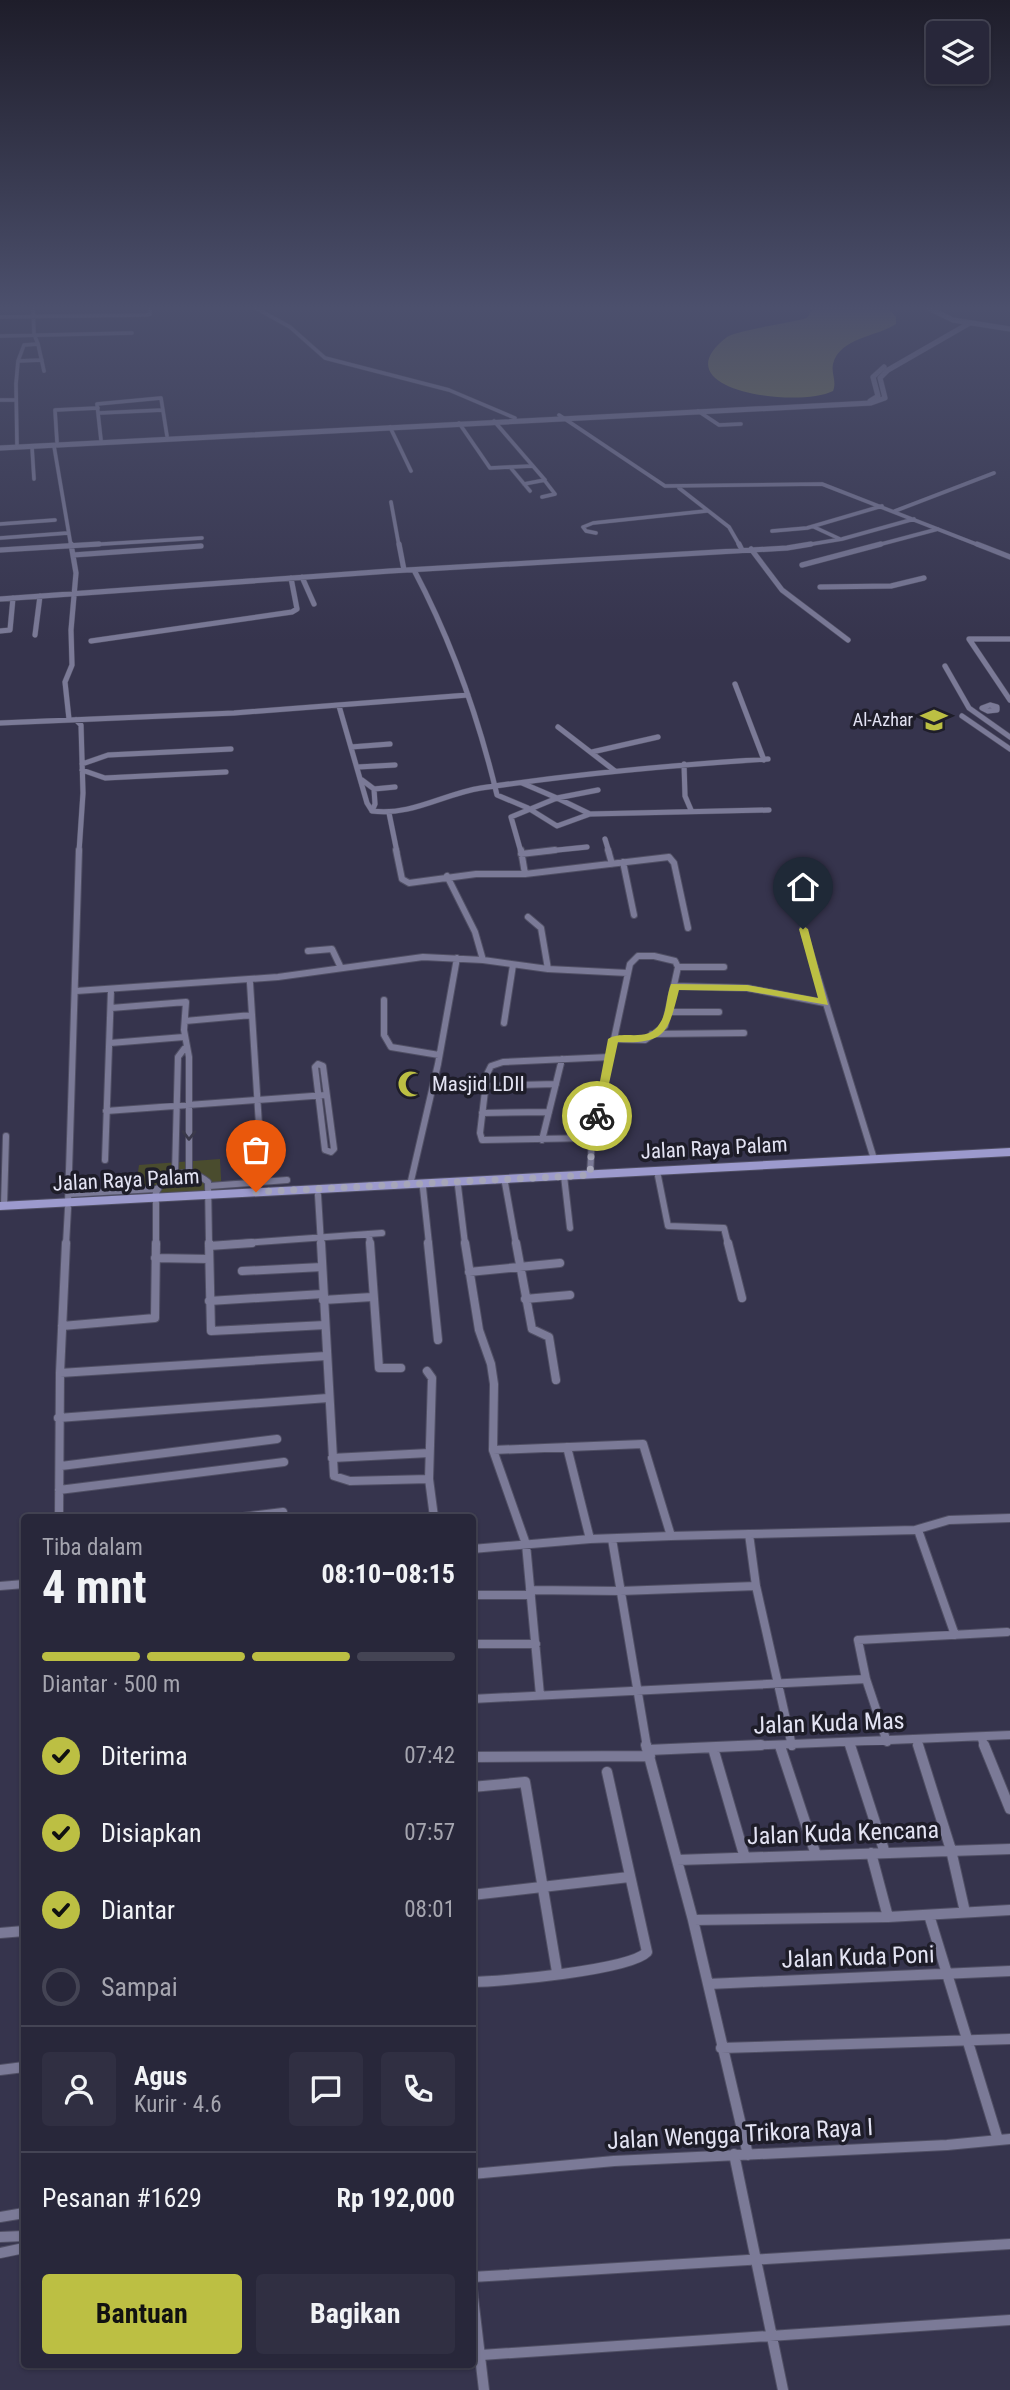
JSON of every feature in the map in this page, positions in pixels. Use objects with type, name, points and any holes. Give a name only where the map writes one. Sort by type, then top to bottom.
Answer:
[{"type":"main road","name":"Jalan Raya Palam","points":[[1,1207],[590,1175],[658,1176],[1010,1155]]},
{"type":"main road","name":"Jalan Raya Palam","points":[[209,1194],[318,1195],[417,1186],[458,1186],[564,1177],[874,1159],[1010,1155]]},
{"type":"street","points":[[16,418],[17,445]]},
{"type":"street","points":[[54,418],[76,593],[71,630],[72,666],[65,682],[68,719]]},
{"type":"street","points":[[100,418],[102,440]]},
{"type":"street","points":[[164,418],[167,436]]},
{"type":"street","points":[[0,447],[526,418]]},
{"type":"street","points":[[0,447],[540,418]]},
{"type":"street","points":[[563,418],[657,482],[678,487],[819,483],[1010,557]]},
{"type":"street","points":[[708,418],[719,425],[741,424]]},
{"type":"street","points":[[494,421],[555,494],[542,497]]},
{"type":"street","points":[[459,423],[490,468],[533,466]]},
{"type":"street","points":[[390,427],[411,471]]},
{"type":"street","points":[[32,447],[34,479]]},
{"type":"street","points":[[510,467],[530,491]]},
{"type":"street","points":[[895,511],[994,473]]},
{"type":"street","points":[[524,484],[545,481]]},
{"type":"street","points":[[678,487],[729,527],[742,550]]},
{"type":"street","points":[[391,502],[404,570]]},
{"type":"street","points":[[772,531],[814,527],[882,506]]},
{"type":"street","points":[[596,533],[586,531],[583,527],[593,523],[706,510]]},
{"type":"street","points":[[0,599],[404,570],[797,547],[840,539],[914,519]]},
{"type":"street","points":[[0,524],[55,520]]},
{"type":"street","points":[[814,527],[840,539]]},
{"type":"street","points":[[802,565],[939,529]]},
{"type":"street","points":[[0,538],[68,533]]},
{"type":"street","points":[[0,550],[202,537]]},
{"type":"street","points":[[73,555],[201,546]]},
{"type":"street","points":[[751,549],[774,584],[848,640]]},
{"type":"street","points":[[414,570],[446,634],[468,695],[497,795],[528,808],[557,826],[590,814],[769,810]]},
{"type":"street","points":[[302,577],[304,587],[311,594],[314,604]]},
{"type":"street","points":[[91,641],[292,612],[297,609],[291,578]]},
{"type":"street","points":[[820,587],[891,586],[924,579]]},
{"type":"street","points":[[35,635],[40,596]]},
{"type":"street","points":[[0,631],[10,631],[13,598]]},
{"type":"street","points":[[971,638],[1010,639],[997,640],[970,642],[971,638]]},
{"type":"street","points":[[970,642],[1008,694],[1010,702],[996,707],[995,711],[984,710],[962,716],[1010,749]]},
{"type":"street","points":[[945,666],[974,713],[1010,737]]},
{"type":"street","points":[[372,811],[389,813],[425,806],[476,789],[496,786],[684,764],[766,759],[735,684]]},
{"type":"street","points":[[0,723],[340,706],[468,695]]},
{"type":"street","points":[[340,706],[372,811]]},
{"type":"street","points":[[59,1514],[61,1466],[58,1418],[76,991],[82,767],[80,724],[76,720]]},
{"type":"street","points":[[558,727],[615,771]]},
{"type":"street","points":[[592,752],[658,737]]},
{"type":"street","points":[[351,747],[390,744]]},
{"type":"street","points":[[82,767],[108,755],[231,749]]},
{"type":"street","points":[[684,764],[685,796],[691,810]]},
{"type":"street","points":[[358,767],[395,765]]},
{"type":"street","points":[[82,767],[106,778],[226,772]]},
{"type":"street","points":[[361,780],[374,789],[395,787]]},
{"type":"street","points":[[522,783],[590,814]]},
{"type":"street","points":[[372,811],[375,804],[374,789]]},
{"type":"street","points":[[525,874],[526,869],[510,820],[528,808],[598,790]]},
{"type":"street","points":[[389,813],[404,882],[447,876],[525,874],[670,858],[674,863],[688,928]]},
{"type":"street","points":[[605,839],[612,864]]},
{"type":"street","points":[[521,854],[587,847]]},
{"type":"street","points":[[623,862],[634,915]]},
{"type":"street","points":[[447,876],[475,932],[484,960]]},
{"type":"street","points":[[528,917],[541,928],[548,969]]},
{"type":"street","points":[[803,929],[874,1159]]},
{"type":"street","points":[[308,951],[332,950],[341,968]]},
{"type":"street","points":[[76,991],[189,984],[423,957],[484,960],[548,969],[628,973]]},
{"type":"street","points":[[590,1175],[592,1138],[613,1039],[631,961],[636,957],[677,963],[675,986],[665,1026],[643,1041],[613,1039]]},
{"type":"street","points":[[438,1340],[417,1186],[457,958]]},
{"type":"street","points":[[504,1023],[513,965]]},
{"type":"street","points":[[678,967],[724,967]]},
{"type":"street","points":[[250,983],[261,1157]]},
{"type":"street","points":[[188,1173],[189,1057],[184,1049],[184,1037],[189,984]]},
{"type":"street","points":[[675,986],[747,988],[825,1003]]},
{"type":"street","points":[[105,1160],[111,989]]},
{"type":"street","points":[[384,1000],[384,1035],[391,1047],[439,1055]]},
{"type":"street","points":[[111,1008],[187,1002]]},
{"type":"street","points":[[669,1012],[719,1012]]},
{"type":"street","points":[[185,1021],[252,1015]]},
{"type":"street","points":[[652,1034],[744,1033]]},
{"type":"street","points":[[110,1043],[184,1037]]},
{"type":"street","points":[[175,1174],[178,1057],[184,1049]]},
{"type":"street","points":[[592,1138],[485,1142],[480,1133],[489,1069],[494,1064],[610,1057]]},
{"type":"street","points":[[542,1140],[562,1059]]},
{"type":"street","points":[[318,1064],[323,1065],[326,1095],[334,1150],[329,1152],[325,1150],[317,1095],[315,1067],[318,1064]]},
{"type":"street","points":[[486,1086],[556,1084]]},
{"type":"street","points":[[106,1111],[326,1095]]},
{"type":"street","points":[[482,1113],[549,1112]]},
{"type":"street","points":[[1,1207],[6,1136]]},
{"type":"street","points":[[62,1326],[155,1318],[155,1197],[165,1178],[188,1173],[203,1176],[209,1194],[209,1301],[212,1332],[325,1325]]},
{"type":"street","points":[[658,1176],[668,1226],[724,1228],[742,1298]]},
{"type":"street","points":[[564,1177],[570,1228]]},
{"type":"street","points":[[209,1194],[287,1180]]},
{"type":"street","points":[[505,1183],[533,1331],[549,1337],[556,1380]]},
{"type":"street","points":[[458,1186],[479,1330],[491,1364],[494,1384],[493,1450],[526,1544],[540,1695]]},
{"type":"street","points":[[318,1195],[334,1476],[339,1480],[429,1479]]},
{"type":"street","points":[[209,1245],[382,1233]]},
{"type":"street","points":[[369,1234],[379,1368],[401,1368]]},
{"type":"street","points":[[155,1258],[209,1259]]},
{"type":"street","points":[[469,1272],[560,1263]]},
{"type":"street","points":[[242,1271],[322,1266]]},
{"type":"street","points":[[525,1299],[569,1295]]},
{"type":"street","points":[[209,1301],[372,1297]]},
{"type":"street","points":[[60,1373],[326,1356]]},
{"type":"street","points":[[427,1371],[432,1378],[429,1479],[434,1514]]},
{"type":"street","points":[[58,1418],[328,1398]]},
{"type":"street","points":[[61,1466],[277,1439]]},
{"type":"street","points":[[493,1450],[643,1444],[671,1536]]},
{"type":"street","points":[[567,1447],[590,1539]]},
{"type":"street","points":[[331,1458],[429,1453]]},
{"type":"street","points":[[59,1490],[284,1462]]},
{"type":"street","points":[[267,1514],[283,1512]]},
{"type":"street","points":[[476,1549],[590,1539],[918,1530],[949,1520],[1010,1518]]},
{"type":"street","points":[[918,1530],[955,1635]]},
{"type":"street","points":[[749,1534],[756,1586],[792,1746]]},
{"type":"street","points":[[612,1539],[642,1730],[693,1920],[748,2155]]},
{"type":"street","points":[[0,1586],[21,1584]]},
{"type":"street","points":[[476,1595],[756,1586]]},
{"type":"street","points":[[887,1742],[866,1679],[858,1640],[1007,1632]]},
{"type":"street","points":[[476,1644],[536,1644]]},
{"type":"street","points":[[476,1699],[866,1679]]},
{"type":"street","name":"Jalan Kuda Mas","points":[[476,1757],[649,1753],[1010,1735]]},
{"type":"street","points":[[981,1737],[1005,1787],[1010,1809]]},
{"type":"street","points":[[917,1741],[951,1850],[965,1912]]},
{"type":"street","points":[[849,1743],[885,1853]]},
{"type":"street","points":[[780,1746],[816,1855]]},
{"type":"street","points":[[713,1748],[745,1858]]},
{"type":"street","points":[[476,1983],[641,1959],[647,1952],[607,1772]]},
{"type":"street","points":[[476,1787],[524,1782],[557,1972]]},
{"type":"street","name":"Jalan Kuda Kencana","points":[[677,1860],[1010,1849]]},
{"type":"street","points":[[871,1853],[888,1917]]},
{"type":"street","points":[[476,1894],[629,1877]]},
{"type":"street","points":[[693,1920],[888,1917],[1010,1910]]},
{"type":"street","points":[[929,1915],[968,2041],[1004,2140]]},
{"type":"street","points":[[0,1933],[21,1931]]},
{"type":"street","name":"Jalan Kuda Poni","points":[[708,1984],[1010,1972]]},
{"type":"street","points":[[721,2048],[1010,2039]]},
{"type":"street","points":[[0,2070],[21,2067]]},
{"type":"street","name":"Jalan Wengga Trikora Raya I","points":[[476,2174],[614,2161],[1004,2140]]},
{"type":"street","points":[[734,2154],[783,2390]]},
{"type":"street","points":[[0,2217],[21,2213]]},
{"type":"street","points":[[476,2277],[1010,2244]]},
{"type":"street","points":[[476,2318],[484,2390]]},
{"type":"street","points":[[481,2355],[1010,2320]]},
{"type":"shaded area","points":[[220,1159],[222,1196],[134,1200],[139,1165]]},
{"type":"way so far","points":[[256,1192],[590,1175],[592,1138],[597,1116]]},
{"type":"place","name":"Al-Azhar","points":[[934,720]]},
{"type":"place","name":"Masjid LDII","points":[[411,1084]]},
{"type":"route","points":[[597,1116],[613,1039],[646,1040],[654,1031],[665,1026],[675,986],[747,988],[825,1003],[803,929]]}]
